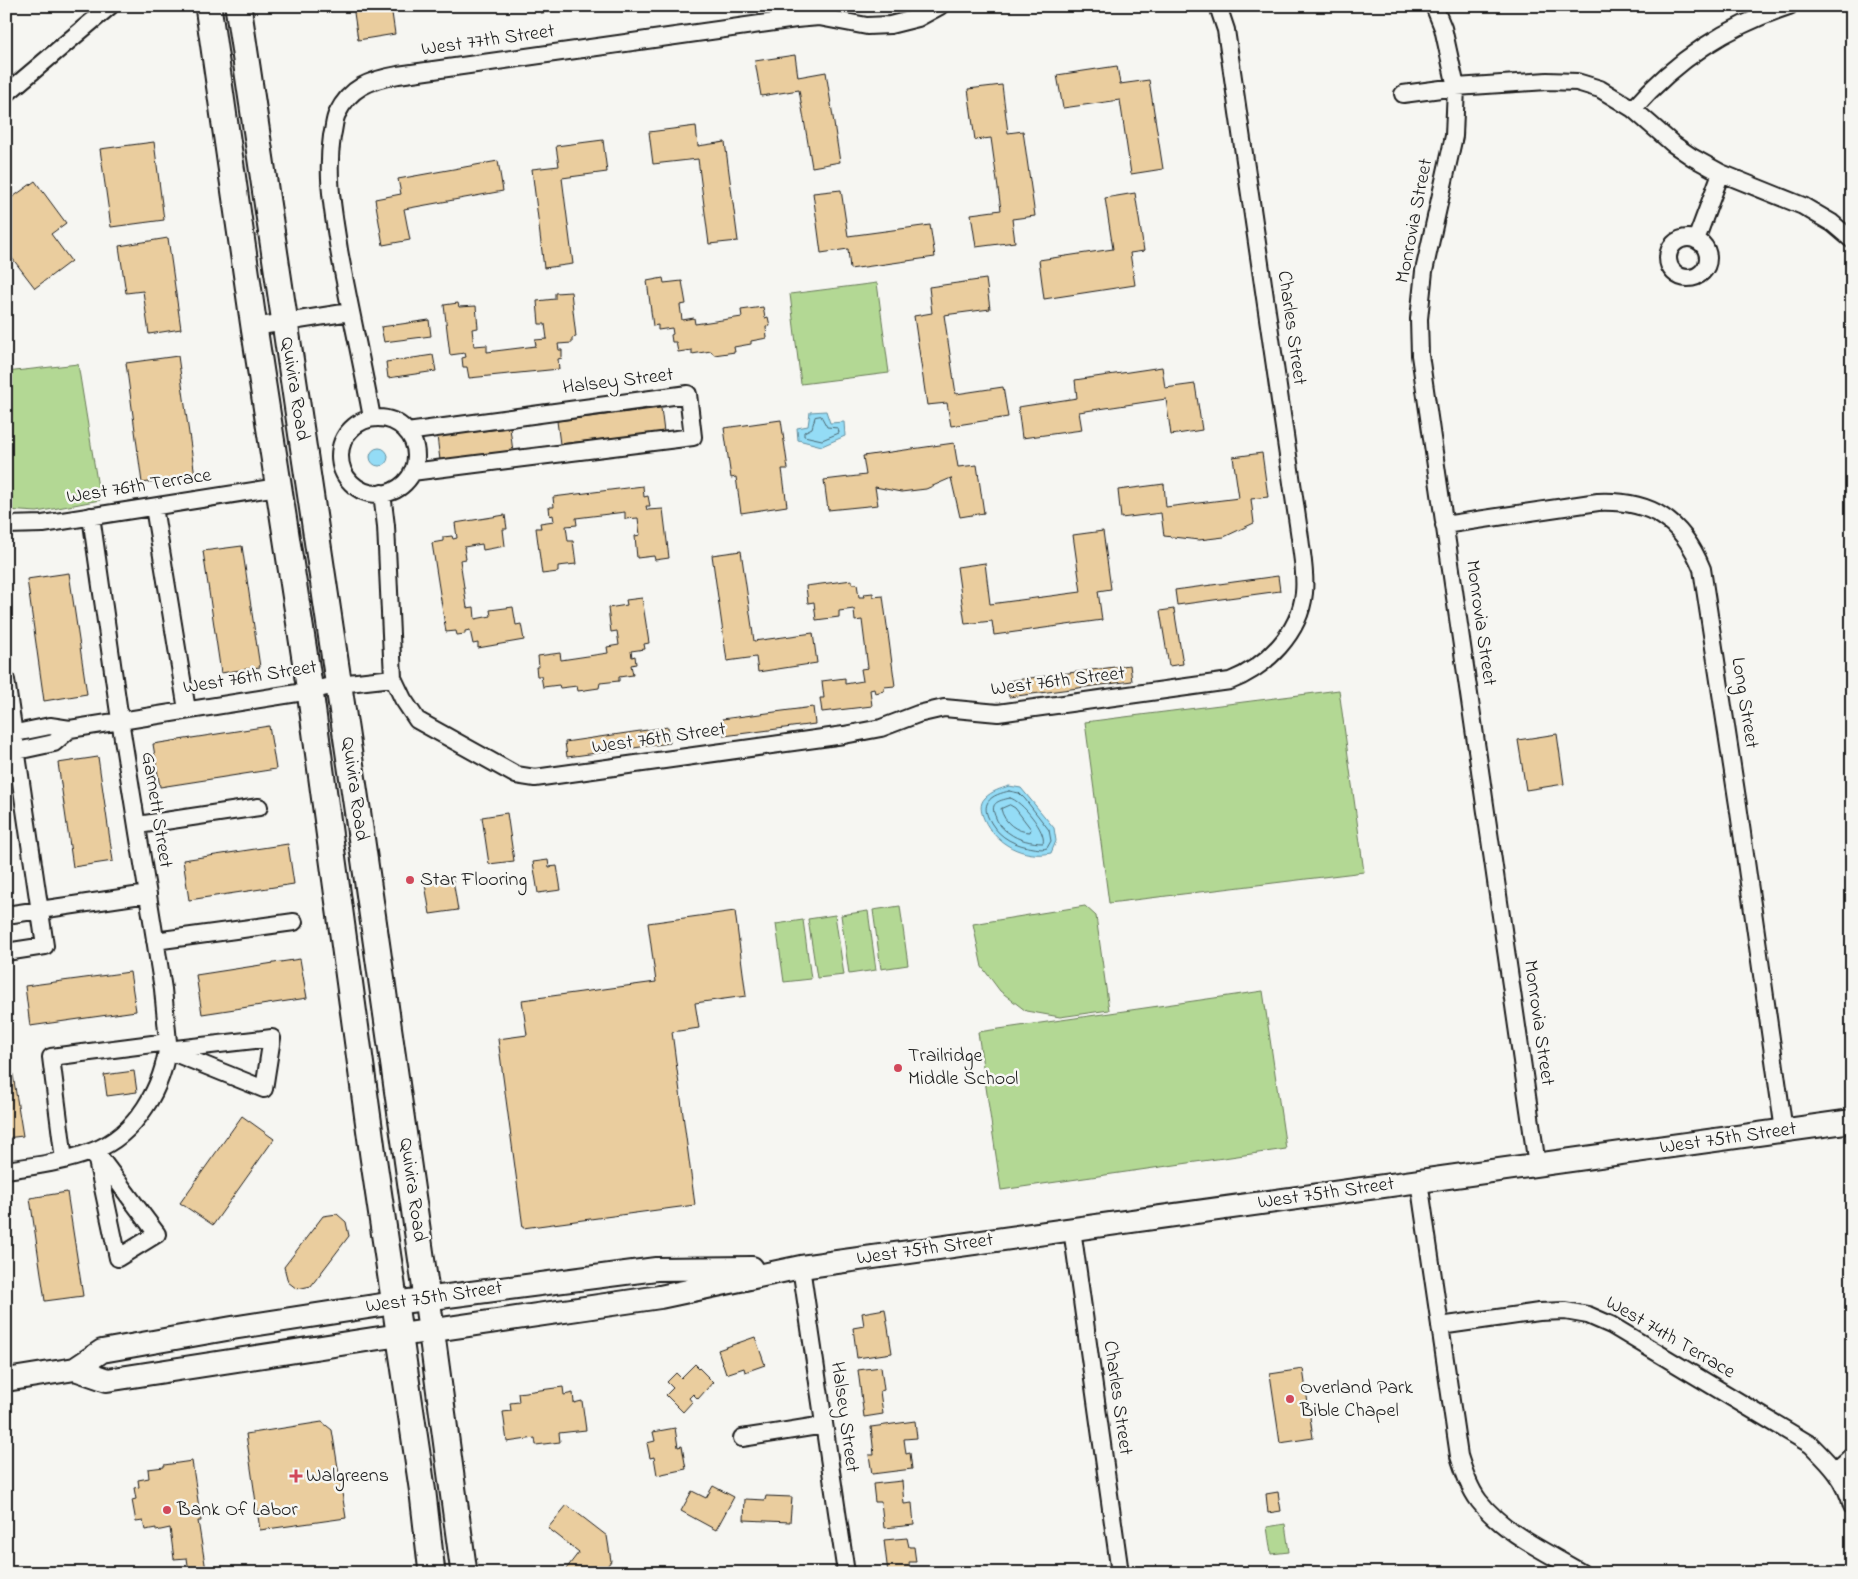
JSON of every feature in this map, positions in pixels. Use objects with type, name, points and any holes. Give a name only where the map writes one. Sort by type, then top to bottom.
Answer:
[{"type":"main road","name":"Quivira Road","points":[[208,6],[254,327],[310,691],[398,1335],[423,1494],[432,1573]]},
{"type":"main road","name":"Quivira Road","points":[[238,6],[339,684],[432,1330],[464,1573]]},
{"type":"main road","name":"West 75th Street","points":[[75,1369],[106,1380],[398,1335],[660,1298],[801,1267],[1852,1121]]},
{"type":"main road","name":"West 75th Street","points":[[6,1380],[75,1369],[102,1351],[232,1328],[427,1298],[656,1269],[801,1267]]},
{"type":"street","points":[[6,94],[110,6]]},
{"type":"street","name":"West 77th Street","points":[[350,312],[328,174],[336,116],[344,102],[357,88],[375,79],[398,75],[796,18],[819,17],[867,26],[890,25],[918,18],[940,6]]},
{"type":"street","name":"Monrovia Street","points":[[1434,6],[1444,28],[1456,87],[1454,136],[1424,271],[1419,319],[1420,355],[1537,1165]]},
{"type":"street","points":[[1633,109],[1655,84],[1676,66],[1717,37],[1789,6]]},
{"type":"street","name":"Charles Street","points":[[1219,9],[1228,39],[1303,564],[1304,593],[1299,614],[1279,647]]},
{"type":"street","points":[[1403,94],[1456,87],[1548,81],[1577,82],[1600,89],[1633,109],[1673,144],[1721,173],[1803,206],[1832,223],[1852,240]]},
{"type":"street","points":[[1696,240],[1721,173]]},
{"type":"street","points":[[254,327],[350,312],[362,361],[372,418]]},
{"type":"street","name":"Halsey Street","points":[[407,432],[688,394],[693,437],[412,472]]},
{"type":"street","points":[[372,418],[385,418],[397,423],[407,432],[413,442],[416,453],[412,472],[403,484],[393,490],[382,493],[369,493],[357,488],[347,479],[340,461],[342,442],[349,430],[359,422],[372,418]]},
{"type":"street","name":"West 76th Terrace","points":[[6,525],[42,524],[278,487]]},
{"type":"street","points":[[382,493],[386,526],[393,678]]},
{"type":"street","name":"Long Street","points":[[1444,525],[1598,502],[1614,502],[1638,505],[1659,514],[1678,528],[1694,550],[1704,579],[1784,1131]]},
{"type":"street","points":[[154,507],[187,710]]},
{"type":"street","name":"Garnett Street","points":[[6,1170],[64,1160],[95,1151],[114,1140],[130,1126],[145,1107],[157,1086],[166,1060],[168,1046],[163,989],[90,516]]},
{"type":"street","name":"West 76th Street","points":[[10,734],[50,726],[70,729],[310,691],[339,684],[393,678],[417,720],[516,775],[535,778],[844,735],[881,728],[918,714],[944,708],[998,713],[1230,681],[1244,676],[1266,660],[1279,647]]},
{"type":"street","points":[[6,680],[12,752],[45,946],[6,952]]},
{"type":"street","name":"West 76th Street","points":[[12,752],[54,743],[70,729]]},
{"type":"street","points":[[138,825],[259,807]]},
{"type":"street","points":[[6,915],[148,894]]},
{"type":"street","points":[[155,941],[294,922]]},
{"type":"street","points":[[64,1160],[51,1057],[168,1046],[215,1045],[272,1038],[264,1089],[168,1046]]},
{"type":"street","points":[[95,1151],[157,1234],[118,1258],[108,1209],[95,1151]]},
{"type":"street","points":[[1419,1181],[1459,1456],[1466,1477],[1478,1500],[1494,1518],[1582,1573]]},
{"type":"street","name":"Charles Street","points":[[1072,1230],[1120,1573]]},
{"type":"street","name":"Halsey Street","points":[[801,1267],[846,1573]]},
{"type":"street","name":"West 74th Terrace","points":[[1440,1326],[1539,1312],[1565,1311],[1588,1315],[1611,1326],[1811,1445],[1836,1470]]},
{"type":"street","points":[[742,1438],[824,1426]]},
{"type":"street","points":[[1852,1456],[1836,1470],[1852,1506]]},
{"type":"green space","points":[[877,283],[889,373],[801,384],[790,294]]},
{"type":"green space","points":[[78,364],[100,500],[37,512],[6,510],[6,372]]},
{"type":"green space","points":[[1339,690],[1364,872],[1109,903],[1085,722]]},
{"type":"green space","points":[[900,906],[908,965],[881,969],[873,910]]},
{"type":"green space","points":[[1085,906],[1096,916],[1109,1010],[1060,1017],[1026,1011],[1000,991],[982,967],[973,924]]},
{"type":"green space","points":[[868,911],[876,970],[849,974],[841,915]]},
{"type":"green space","points":[[835,915],[844,975],[817,978],[808,919]]},
{"type":"green space","points":[[803,920],[811,979],[784,982],[776,924]]},
{"type":"green space","points":[[1263,991],[1286,1149],[1001,1190],[978,1032]]},
{"type":"green space","points":[[1285,1524],[1289,1552],[1271,1554],[1267,1527]]},
{"type":"water","points":[[826,411],[830,423],[844,422],[845,436],[822,446],[798,440],[797,428],[808,426],[810,412]]},
{"type":"water","points":[[375,448],[383,448],[388,453],[386,464],[375,466],[370,461],[370,453]]},
{"type":"water","points":[[1009,786],[1021,788],[1054,828],[1056,841],[1051,853],[1031,854],[1012,848],[995,836],[989,828],[982,814],[982,803],[985,798],[996,790]]},
{"type":"building","points":[[353,6],[391,6],[395,34],[358,40]]},
{"type":"building","points":[[540,6],[578,6],[579,8],[541,13]]},
{"type":"building","points":[[795,55],[798,77],[826,72],[840,162],[812,167],[799,90],[761,96],[755,61]]},
{"type":"building","points":[[1117,66],[1120,84],[1149,80],[1163,169],[1131,174],[1120,100],[1063,108],[1057,75]]},
{"type":"building","points":[[1002,85],[1008,133],[1023,131],[1035,216],[1012,219],[1015,242],[976,247],[971,214],[1001,210],[991,138],[975,140],[968,89]]},
{"type":"building","points":[[696,126],[698,146],[725,142],[738,241],[709,244],[698,159],[653,164],[649,132]]},
{"type":"building","points":[[603,140],[607,172],[562,178],[573,264],[544,268],[532,169],[559,166],[556,146]]},
{"type":"building","points":[[154,142],[164,220],[111,227],[100,149]]},
{"type":"building","points":[[498,161],[503,191],[404,209],[410,240],[383,245],[375,199],[401,194],[398,179]]},
{"type":"building","points":[[35,181],[66,223],[51,234],[71,261],[35,288],[6,250],[6,202]]},
{"type":"building","points":[[841,190],[848,236],[930,225],[935,257],[850,269],[848,249],[821,253],[813,193]]},
{"type":"building","points":[[1135,193],[1144,251],[1130,253],[1135,285],[1044,299],[1039,260],[1113,249],[1105,198]]},
{"type":"building","points":[[168,238],[181,329],[149,334],[143,291],[126,293],[119,246]]},
{"type":"building","points":[[663,278],[664,283],[682,281],[686,304],[680,305],[682,320],[694,318],[695,324],[742,317],[741,310],[763,307],[765,318],[768,317],[770,326],[766,327],[767,338],[751,341],[751,344],[734,347],[735,352],[714,355],[711,351],[692,354],[692,350],[678,352],[676,342],[672,342],[672,328],[658,330],[658,325],[653,326],[647,281]]},
{"type":"building","points":[[986,279],[990,309],[944,315],[956,394],[1003,387],[1008,417],[951,426],[947,403],[927,405],[914,316],[932,313],[929,287]]},
{"type":"building","points":[[571,292],[576,337],[572,338],[572,343],[558,344],[559,350],[562,350],[562,358],[558,359],[559,369],[469,378],[467,367],[463,367],[462,358],[466,357],[465,353],[450,355],[444,305],[458,303],[459,307],[476,306],[478,328],[472,329],[474,346],[487,345],[487,352],[536,346],[535,340],[547,339],[545,324],[539,324],[537,301],[555,299],[555,293]]},
{"type":"building","points":[[429,320],[431,336],[384,342],[381,327]]},
{"type":"building","points":[[433,355],[436,371],[388,378],[386,362]]},
{"type":"building","points":[[178,356],[195,476],[142,483],[126,363]]},
{"type":"building","points":[[1162,367],[1165,388],[1195,384],[1202,430],[1171,435],[1166,399],[1079,412],[1082,430],[1022,438],[1018,407],[1077,398],[1075,380]]},
{"type":"building","points":[[661,408],[664,432],[560,444],[557,421]]},
{"type":"building","points":[[781,420],[788,469],[782,469],[787,506],[741,513],[736,477],[731,478],[724,428]]},
{"type":"building","points":[[510,428],[513,452],[440,460],[437,436]]},
{"type":"building","points":[[954,443],[958,467],[977,465],[984,513],[960,517],[951,478],[926,489],[901,492],[875,487],[878,505],[828,510],[824,480],[866,475],[863,456]]},
{"type":"building","points":[[1262,453],[1268,497],[1251,499],[1254,523],[1224,537],[1199,540],[1164,536],[1161,513],[1121,518],[1118,490],[1164,484],[1166,507],[1239,498],[1233,457]]},
{"type":"building","points":[[643,486],[644,497],[648,496],[650,506],[646,506],[647,510],[663,509],[669,558],[655,560],[654,556],[637,558],[635,536],[640,535],[638,518],[625,519],[625,512],[576,518],[577,525],[566,526],[568,541],[573,541],[576,564],[558,566],[558,572],[542,574],[536,528],[541,528],[540,523],[554,521],[553,515],[550,516],[549,507],[554,507],[553,497]]},
{"type":"building","points":[[505,515],[507,529],[503,529],[505,546],[483,550],[482,544],[464,547],[466,559],[460,560],[467,608],[474,607],[475,619],[491,616],[490,610],[513,607],[516,625],[521,624],[524,640],[478,648],[478,643],[473,644],[470,630],[465,631],[465,634],[457,635],[456,631],[446,632],[432,543],[443,541],[443,537],[452,536],[453,539],[457,538],[455,523]]},
{"type":"building","points":[[1103,531],[1111,589],[1098,591],[1102,620],[994,635],[992,621],[965,624],[957,567],[985,563],[990,604],[1081,592],[1073,535]]},
{"type":"building","points":[[242,546],[260,667],[221,673],[203,551]]},
{"type":"building","points":[[741,551],[754,641],[813,633],[817,663],[758,672],[756,657],[727,661],[712,555]]},
{"type":"building","points":[[69,573],[87,694],[44,701],[27,579]]},
{"type":"building","points":[[1278,576],[1280,591],[1177,605],[1175,590]]},
{"type":"building","points":[[852,580],[852,584],[857,584],[859,597],[865,597],[864,594],[873,593],[873,597],[883,596],[895,686],[884,687],[884,691],[875,693],[874,689],[870,690],[872,706],[822,712],[820,698],[824,698],[822,681],[845,678],[845,684],[863,681],[861,669],[868,668],[862,620],[855,621],[854,609],[839,611],[839,617],[816,620],[814,602],[808,603],[806,586]]},
{"type":"building","points":[[642,598],[649,643],[644,644],[645,649],[631,651],[632,657],[635,656],[636,664],[631,665],[633,675],[619,677],[619,681],[600,683],[599,688],[578,691],[577,686],[560,688],[559,685],[543,687],[541,676],[537,676],[536,667],[539,667],[538,656],[560,653],[561,660],[608,653],[607,647],[619,645],[617,631],[611,632],[608,608],[627,605],[626,600]]},
{"type":"building","points":[[1174,609],[1183,664],[1169,666],[1160,611]]},
{"type":"building","points":[[1130,665],[1132,681],[1009,697],[1007,681]]},
{"type":"building","points":[[813,707],[815,724],[724,736],[722,719]]},
{"type":"building","points":[[269,726],[276,769],[160,787],[153,744]]},
{"type":"building","points":[[668,727],[670,743],[567,757],[565,742]]},
{"type":"building","points":[[1557,734],[1564,784],[1526,790],[1518,740]]},
{"type":"building","points":[[98,757],[113,861],[73,867],[58,763]]},
{"type":"building","points":[[507,813],[514,861],[489,864],[482,817]]},
{"type":"building","points":[[288,844],[294,884],[189,900],[183,860]]},
{"type":"building","points":[[548,860],[549,867],[557,866],[561,890],[538,893],[533,862]]},
{"type":"building","points":[[453,880],[458,910],[430,914],[425,884]]},
{"type":"building","points":[[735,911],[746,996],[695,1003],[699,1028],[672,1032],[695,1205],[523,1228],[498,1039],[527,1035],[522,1000],[656,982],[648,923]]},
{"type":"building","points":[[300,959],[307,998],[202,1014],[196,975]]},
{"type":"building","points":[[130,972],[136,1011],[30,1026],[25,986]]},
{"type":"building","points":[[6,1032],[23,1136],[6,1138]]},
{"type":"building","points":[[134,1071],[137,1092],[107,1096],[104,1075]]},
{"type":"building","points":[[242,1116],[274,1139],[213,1225],[180,1203]]},
{"type":"building","points":[[67,1192],[83,1296],[45,1301],[30,1198]]},
{"type":"building","points":[[337,1214],[346,1222],[349,1236],[311,1286],[297,1289],[288,1282],[284,1267],[323,1216]]},
{"type":"building","points":[[885,1309],[892,1353],[857,1358],[853,1328],[864,1326],[862,1313]]},
{"type":"building","points":[[755,1337],[765,1365],[745,1372],[744,1368],[726,1374],[718,1350]]},
{"type":"building","points":[[695,1364],[713,1382],[698,1399],[693,1394],[689,1398],[692,1402],[683,1412],[666,1395],[673,1388],[667,1382],[676,1373],[681,1378]]},
{"type":"building","points":[[881,1367],[884,1390],[880,1391],[883,1414],[864,1417],[858,1370]]},
{"type":"building","name":"Overland Park Bible Chapel","points":[[1303,1369],[1313,1438],[1280,1443],[1270,1374]]},
{"type":"building","points":[[563,1387],[564,1395],[573,1393],[574,1403],[582,1401],[586,1430],[559,1433],[560,1442],[536,1445],[535,1438],[507,1442],[503,1412],[511,1411],[510,1403],[519,1402],[518,1393]]},
{"type":"building","points":[[915,1421],[917,1438],[904,1439],[906,1454],[910,1453],[912,1469],[872,1474],[869,1455],[874,1455],[871,1427]]},
{"type":"building","name":"Walgreens","points":[[322,1422],[332,1430],[346,1518],[260,1530],[246,1434]]},
{"type":"building","points":[[675,1428],[678,1447],[682,1446],[686,1469],[657,1475],[654,1457],[650,1458],[647,1443],[655,1441],[653,1432]]},
{"type":"building","name":"Bank Of Labor","points":[[192,1461],[201,1521],[198,1521],[206,1570],[189,1572],[187,1558],[174,1559],[170,1528],[156,1531],[156,1528],[145,1530],[143,1521],[136,1522],[132,1500],[136,1499],[134,1488],[139,1487],[138,1480],[149,1478],[148,1469]]},
{"type":"building","points":[[902,1481],[904,1504],[912,1503],[914,1525],[884,1528],[881,1502],[875,1502],[873,1484]]},
{"type":"building","points":[[713,1486],[734,1497],[716,1530],[681,1511],[692,1491],[706,1498]]},
{"type":"building","points":[[1278,1492],[1281,1511],[1268,1513],[1266,1494]]},
{"type":"building","points":[[766,1496],[792,1497],[790,1522],[744,1520],[745,1499],[765,1500]]},
{"type":"building","points":[[567,1505],[607,1536],[611,1561],[602,1573],[563,1573],[579,1552],[548,1528]]},
{"type":"building","points":[[907,1538],[909,1547],[914,1547],[916,1562],[909,1562],[910,1573],[888,1573],[884,1540]]},
{"type":"place","name":"Star Flooring","points":[[410,880]]},
{"type":"place","name":"Trailridge Middle School","points":[[898,1068]]},
{"type":"place","name":"Overland Park Bible Chapel","points":[[1290,1399]]},
{"type":"place","name":"Walgreens","points":[[296,1476]]},
{"type":"place","name":"Bank Of Labor","points":[[167,1510]]}]
